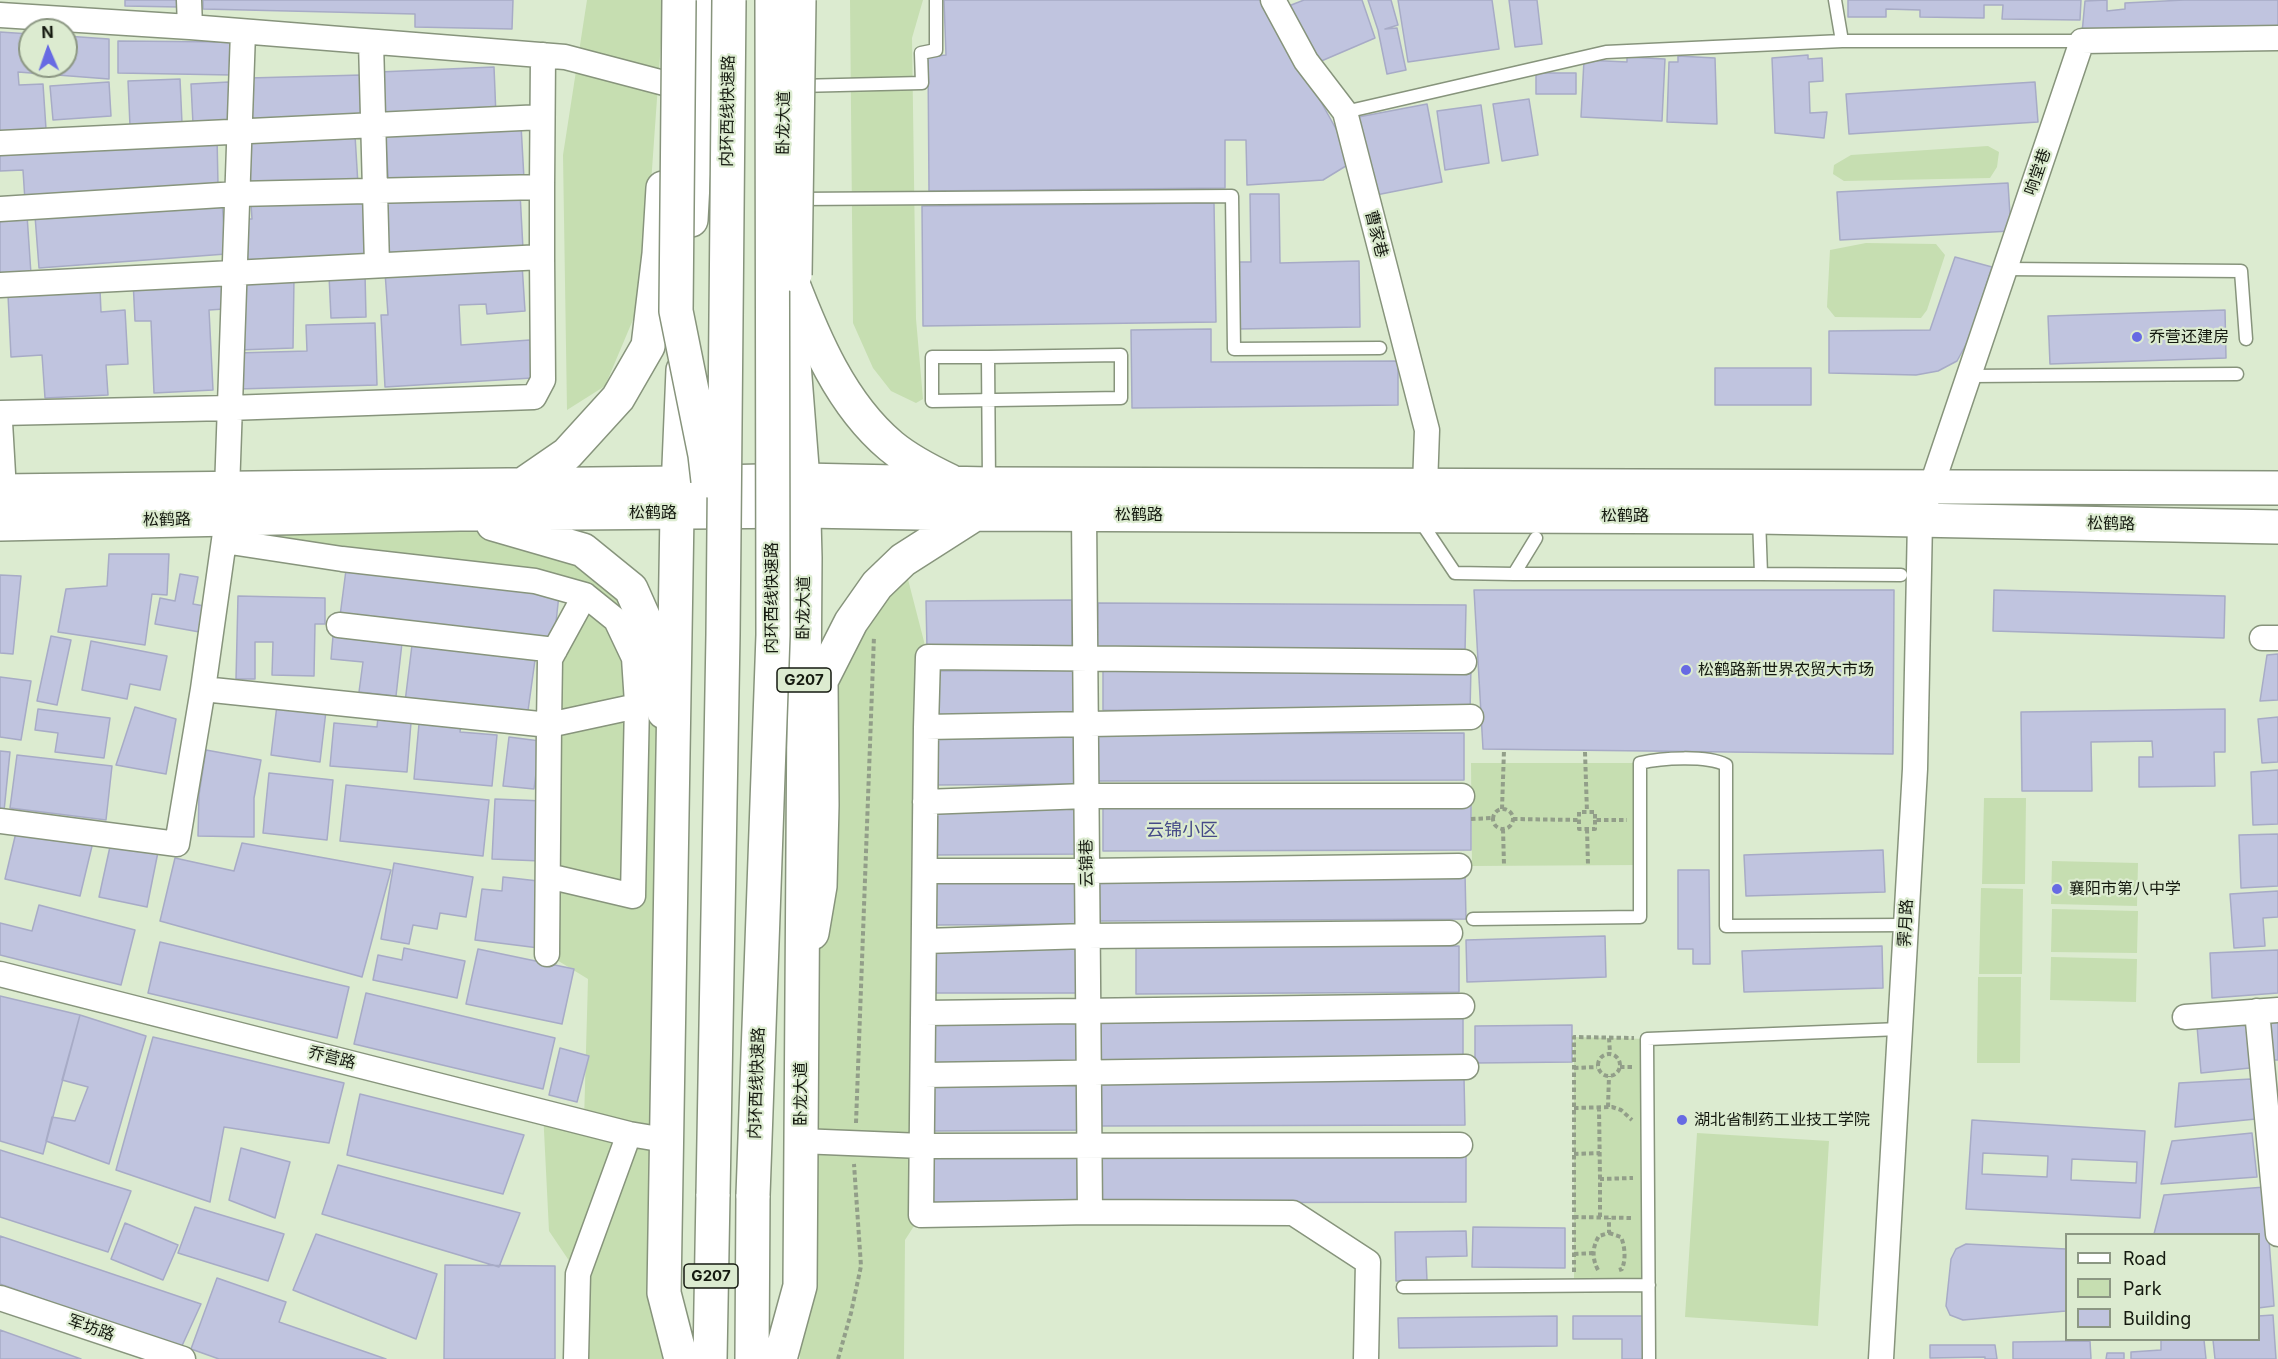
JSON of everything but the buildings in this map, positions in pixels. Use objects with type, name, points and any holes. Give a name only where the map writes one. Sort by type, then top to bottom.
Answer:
[{"type":"main road","points":[[679,0],[676,311],[705,455],[723,635]]},
{"type":"main road","name":"内环西线快速路","points":[[710,1359],[723,635],[729,0]]},
{"type":"main road","name":"内环西线快速路","points":[[752,1359],[753,1195],[773,635],[772,0]]},
{"type":"main road","name":"卧龙大道","points":[[780,1359],[800,1286],[804,496],[783,209],[786,0]]},
{"type":"main road","points":[[773,635],[771,458],[794,314],[799,0]]},
{"type":"main road","points":[[522,485],[567,454],[618,398],[648,346],[659,254],[666,147],[703,12]]},
{"type":"main road","name":"G207","points":[[681,1359],[664,1293],[665,1140],[677,498],[703,12]]},
{"type":"main road","points":[[783,209],[786,266],[815,338],[850,402],[871,428],[892,447],[914,464],[954,484]]},
{"type":"main road","name":"松鹤路","points":[[0,524],[226,517],[460,514],[677,498],[804,496],[954,484],[989,484],[1759,516],[2278,527]]},
{"type":"main road","name":"松鹤路","points":[[2,491],[226,517],[522,485],[677,498]]},
{"type":"main road","name":"松鹤路","points":[[804,496],[975,514],[1084,514],[1421,501],[1931,489],[2278,488]]},
{"type":"main road","points":[[460,514],[583,550],[632,589],[647,625],[662,685],[665,727],[673,780]]},
{"type":"main road","points":[[801,997],[820,886],[821,681],[851,622],[877,585],[903,560],[975,514]]},
{"type":"main road","points":[[800,1286],[800,1359]]},
{"type":"main road","points":[[662,1359],[664,1293]]},
{"type":"street","points":[[189,0],[190,27]]},
{"type":"street","name":"曹家巷","points":[[1273,0],[1306,61],[1345,112],[1426,430],[1421,501]]},
{"type":"street","points":[[0,15],[190,27],[565,57],[683,88]]},
{"type":"street","points":[[0,821],[177,844],[203,689],[226,517],[243,32]]},
{"type":"street","points":[[2082,41],[2278,38]]},
{"type":"street","name":"响堂巷","points":[[1931,489],[2082,41]]},
{"type":"street","points":[[371,42],[377,265]]},
{"type":"street","points":[[0,413],[229,408],[534,397],[543,380],[543,55]]},
{"type":"street","points":[[0,142],[542,117]]},
{"type":"street","points":[[0,209],[237,194],[542,187]]},
{"type":"street","points":[[0,285],[542,257]]},
{"type":"street","points":[[0,422],[2,491]]},
{"type":"street","name":"霁月路","points":[[1881,1359],[1915,769],[1920,520],[1931,489]]},
{"type":"street","name":"云锦巷","points":[[1084,514],[1090,1212]]},
{"type":"street","points":[[226,517],[342,560],[535,581],[585,595],[616,620],[634,658],[637,706],[633,896],[548,876]]},
{"type":"street","points":[[547,954],[550,659],[585,595]]},
{"type":"street","points":[[339,626],[555,650]]},
{"type":"street","points":[[1366,1359],[1368,1262],[1293,1213],[1090,1212],[921,1215],[928,657],[1464,662]]},
{"type":"street","points":[[203,689],[549,725],[637,706]]},
{"type":"street","points":[[926,727],[1471,717]]},
{"type":"street","points":[[925,802],[1086,796],[1462,796]]},
{"type":"street","points":[[925,870],[1087,871],[1460,866]]},
{"type":"street","points":[[925,941],[1088,936],[1450,933]]},
{"type":"street","name":"乔营路","points":[[0,974],[629,1134],[665,1140]]},
{"type":"street","points":[[925,1013],[1462,1006]]},
{"type":"street","points":[[2185,1017],[2268,1010],[2278,1234]]},
{"type":"street","points":[[924,1075],[1466,1067]]},
{"type":"street","points":[[576,1359],[578,1274],[629,1134]]},
{"type":"street","points":[[800,1141],[922,1146],[1460,1145]]},
{"type":"street","name":"军坊路","points":[[0,1298],[183,1359]]},
{"type":"lane","points":[[785,86],[922,83],[921,53],[936,50],[936,0]]},
{"type":"lane","points":[[1835,0],[1842,41]]},
{"type":"lane","points":[[1345,112],[1606,52],[1842,41],[2082,41]]},
{"type":"lane","points":[[783,209],[1232,196],[1234,349],[1380,348]]},
{"type":"lane","points":[[2005,269],[2241,271],[2246,339]]},
{"type":"lane","points":[[1120,355],[1121,398],[932,400],[932,357],[988,357],[1120,355]]},
{"type":"lane","points":[[988,357],[989,484]]},
{"type":"lane","points":[[1969,376],[2237,374]]},
{"type":"lane","points":[[1421,501],[1455,573],[1761,573],[1901,576]]},
{"type":"lane","points":[[1759,516],[1761,573]]},
{"type":"lane","points":[[1514,574],[1536,538]]},
{"type":"lane","points":[[1473,919],[1640,917],[1640,763],[1653,760],[1716,760],[1726,765],[1725,926],[1906,925]]},
{"type":"lane","points":[[1649,1359],[1647,1039],[1900,1029]]},
{"type":"lane","points":[[1403,1287],[1648,1285]]},
{"type":"path","points":[[838,1359],[861,1266],[853,1170],[860,1074],[874,629]]},
{"type":"path","points":[[1502,809],[1504,750]]},
{"type":"path","points":[[1585,752],[1587,812]]},
{"type":"path","points":[[1493,818],[1496,812],[1502,809],[1509,811],[1513,819]]},
{"type":"path","points":[[1579,812],[1587,812],[1595,812],[1595,829],[1579,829],[1579,812]]},
{"type":"path","points":[[1471,819],[1493,818]]},
{"type":"path","points":[[1493,818],[1497,827],[1503,829],[1509,827],[1513,819]]},
{"type":"path","points":[[1513,819],[1579,820]]},
{"type":"path","points":[[1595,820],[1640,820]]},
{"type":"path","points":[[1503,829],[1504,865]]},
{"type":"path","points":[[1587,829],[1588,865]]},
{"type":"path","points":[[1574,1285],[1574,1037],[1647,1039]]},
{"type":"path","points":[[1609,1038],[1610,1053]]},
{"type":"path","points":[[1597,1067],[1600,1057],[1610,1053]]},
{"type":"path","points":[[1597,1067],[1602,1074],[1609,1076],[1616,1073],[1620,1067],[1619,1059],[1610,1053]]},
{"type":"path","points":[[1574,1068],[1597,1067]]},
{"type":"path","points":[[1608,1107],[1609,1076]]},
{"type":"path","points":[[1599,1107],[1600,1217]]},
{"type":"path","points":[[1574,1108],[1608,1107],[1621,1110],[1633,1121],[1635,1128]]},
{"type":"path","points":[[1574,1154],[1600,1153]]},
{"type":"path","points":[[1600,1179],[1635,1178],[1636,1167]]},
{"type":"path","points":[[1574,1217],[1648,1218]]},
{"type":"path","points":[[1609,1218],[1609,1233]]},
{"type":"path","points":[[1604,1272],[1598,1270],[1594,1262],[1594,1244],[1599,1236],[1609,1233],[1620,1237],[1624,1244],[1622,1269],[1616,1272]]},
{"type":"path","points":[[1574,1254],[1594,1253]]},
{"type":"green space","points":[[587,0],[664,0],[643,296],[605,386],[567,410],[563,155]]},
{"type":"green space","points":[[850,0],[923,0],[912,38],[916,319],[923,399],[916,403],[891,391],[873,368],[853,323]]},
{"type":"green space","points":[[1988,146],[1999,152],[1997,167],[1990,178],[1844,181],[1833,174],[1834,165],[1851,155]]},
{"type":"green space","points":[[1866,243],[1936,244],[1945,255],[1927,310],[1921,318],[1835,317],[1827,307],[1830,250]]},
{"type":"green space","points":[[460,514],[631,589],[662,685],[664,1293],[662,1359],[576,1359],[578,1274],[549,1231],[543,1111],[584,1121],[588,979],[547,954],[555,650],[568,590],[224,541],[227,519]]},
{"type":"green space","points":[[903,560],[928,657],[921,1215],[905,1240],[904,1359],[800,1359],[800,1286],[821,681]]},
{"type":"green space","points":[[1471,763],[1640,763],[1640,865],[1472,866]]},
{"type":"green space","points":[[1984,798],[2026,798],[2025,884],[1982,884]]},
{"type":"green space","points":[[2052,861],[2138,863],[2137,906],[2051,904]]},
{"type":"green space","points":[[1981,888],[2023,889],[2022,974],[1979,974]]},
{"type":"green space","points":[[2052,909],[2138,911],[2137,953],[2051,952]]},
{"type":"green space","points":[[2051,957],[2137,959],[2136,1002],[2050,1000]]},
{"type":"green space","points":[[1978,977],[2021,977],[2020,1063],[1977,1063]]},
{"type":"green space","points":[[1574,1037],[1647,1039],[1649,1285],[1574,1285]]},
{"type":"green space","points":[[1697,1133],[1829,1141],[1818,1326],[1685,1317]]},
{"type":"place","name":"乔营还建房","points":[[2137,337]]},
{"type":"place","name":"松鹤路新世界农贸大市场","points":[[1686,670]]},
{"type":"place","name":"襄阳市第八中学","points":[[2057,889]]},
{"type":"place","name":"湖北省制药工业技工学院","points":[[1682,1120]]},
{"type":"district","name":"云锦小区","points":[[1182,831]]}]
